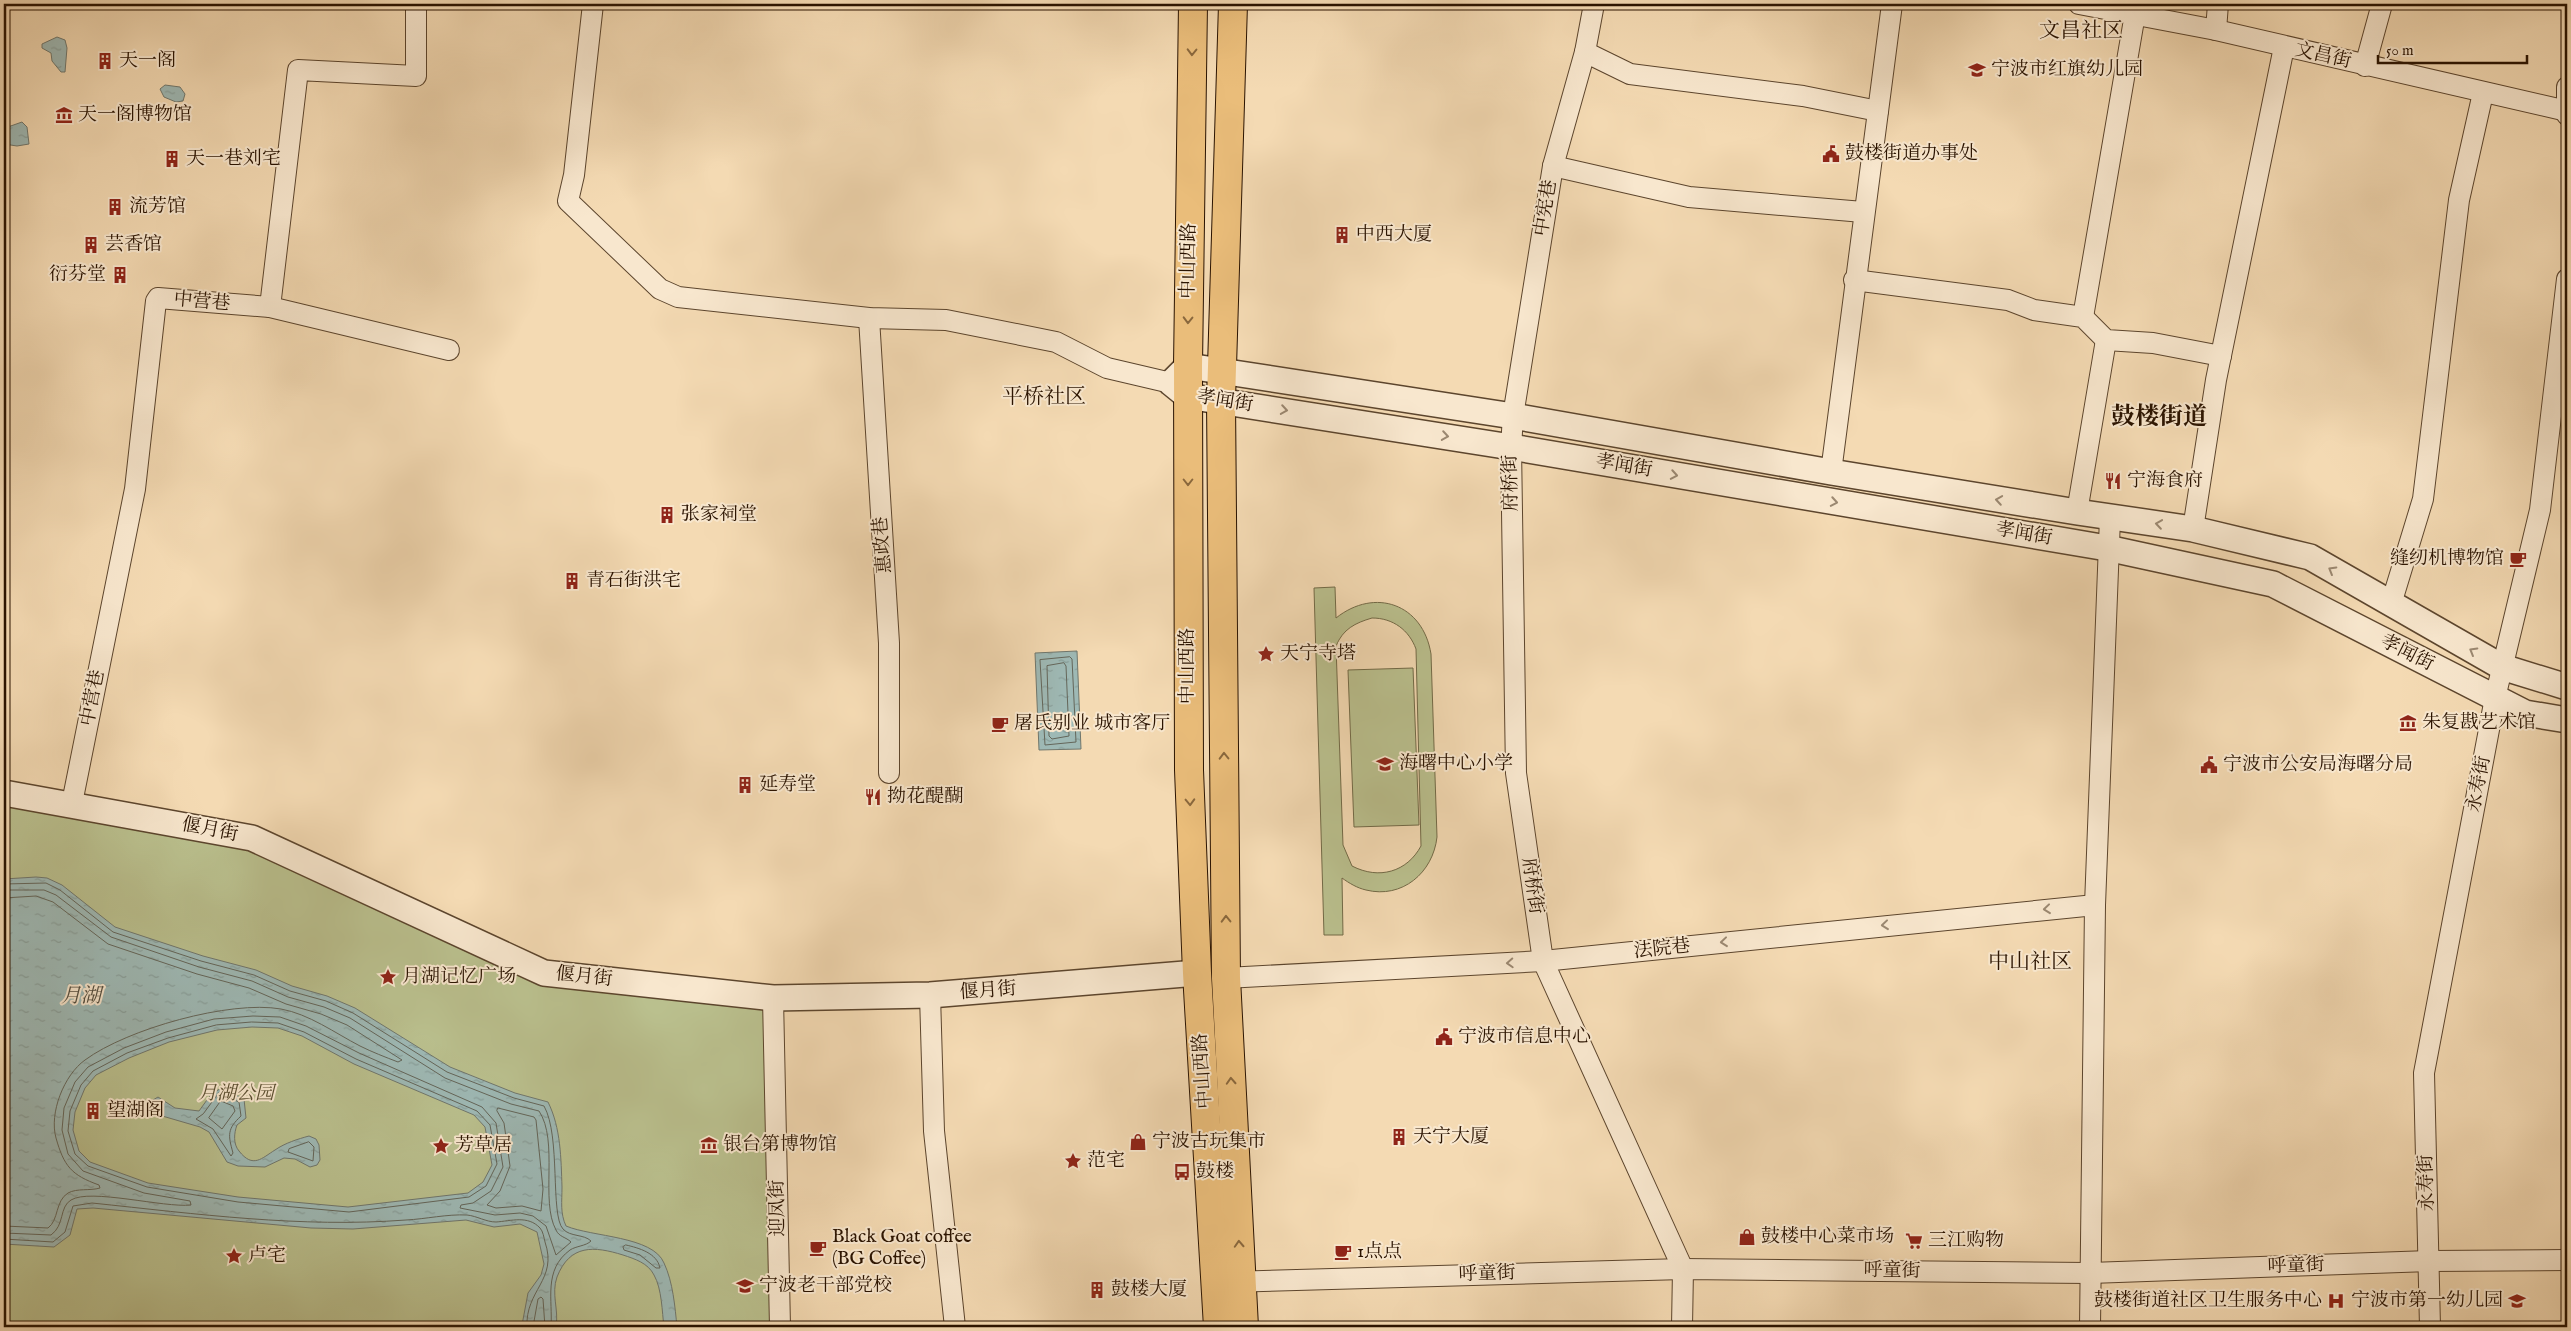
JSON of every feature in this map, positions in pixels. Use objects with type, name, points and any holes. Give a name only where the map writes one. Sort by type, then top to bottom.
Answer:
[{"type":"main road","name":"中山西路","points":[[1193,4],[1182,382],[1189,770],[1197,973],[1228,1282],[1244,1327]]},
{"type":"main road","name":"中山西路","points":[[1218,1327],[1228,1282],[1221,372],[1233,4]]},
{"type":"street","points":[[416,4],[416,76],[298,70],[270,307],[449,350]]},
{"type":"street","points":[[593,4],[575,165],[568,201],[660,289],[678,298],[869,318],[946,320],[1056,342],[1107,368],[1182,382]]},
{"type":"street","name":"中宪巷","points":[[1513,416],[1553,166],[1584,52],[1594,4]]},
{"type":"street","points":[[1830,472],[1892,4]]},
{"type":"street","name":"文昌街","points":[[2079,4],[2216,30],[2567,112]]},
{"type":"street","points":[[2216,30],[2218,4]]},
{"type":"street","points":[[2365,66],[2382,4]]},
{"type":"street","points":[[2083,317],[2135,14]]},
{"type":"street","points":[[2194,529],[2221,356],[2284,47]]},
{"type":"street","points":[[1584,52],[1630,74],[1802,96],[1878,111]]},
{"type":"street","points":[[2567,87],[2567,112]]},
{"type":"street","points":[[2391,604],[2424,499],[2458,200],[2483,93]]},
{"type":"street","points":[[1553,166],[1689,197],[1864,212]]},
{"type":"street","name":"永寿街","points":[[2432,1327],[2424,1073],[2495,698],[2540,510],[2567,279]]},
{"type":"street","points":[[1854,280],[2008,300],[2034,310],[2083,317],[2106,340],[2153,343],[2221,356]]},
{"type":"street","name":"中营巷","points":[[72,804],[135,489],[156,301],[158,298],[270,307]]},
{"type":"street","name":"惠政巷","points":[[869,318],[889,633],[889,773]]},
{"type":"street","points":[[2077,512],[2106,340]]},
{"type":"street","name":"孝闻街","points":[[1182,382],[1221,372],[1513,416],[1830,472],[2110,518],[2194,529],[2310,557],[2502,668],[2567,687]]},
{"type":"street","name":"孝闻街","points":[[1182,382],[1221,400],[2107,548],[2273,584],[2524,713],[2567,720]]},
{"type":"street","name":"府桥街","points":[[1513,416],[1511,447],[1516,773],[1543,962],[1683,1269],[1682,1327]]},
{"type":"street","points":[[2090,1327],[2096,905],[2107,548],[2110,518]]},
{"type":"street","name":"偃月街","points":[[4,793],[252,838],[544,973],[773,998],[930,995],[1197,973]]},
{"type":"street","name":"法院巷","points":[[1226,978],[1543,962],[2096,905]]},
{"type":"street","points":[[930,995],[934,1131],[955,1327]]},
{"type":"street","name":"迎凤街","points":[[773,998],[780,1327]]},
{"type":"street","name":"呼童街","points":[[1228,1282],[1683,1269],[2090,1273],[2430,1261],[2567,1260]]},
{"type":"green space","points":[[1335,587],[1336,618],[1351,609],[1366,604],[1381,603],[1395,606],[1408,612],[1418,623],[1426,637],[1431,654],[1437,837],[1434,850],[1429,862],[1414,880],[1392,891],[1366,890],[1342,878],[1343,935],[1324,935],[1314,588]],"holes":[[[1372,618],[1399,626],[1409,636],[1416,649],[1421,846],[1408,862],[1391,871],[1382,873],[1362,870],[1352,866],[1343,845],[1336,646],[1342,635],[1350,627]]]},
{"type":"green space","points":[[1413,668],[1419,825],[1354,827],[1348,670]]},
{"type":"green space","name":"月湖公园","points":[[4,803],[251,844],[542,976],[767,1005],[772,1327],[4,1327]]},
{"type":"water","points":[[57,37],[65,40],[67,48],[65,72],[61,72],[52,61],[51,53],[42,48],[42,44]]},
{"type":"water","points":[[165,85],[180,87],[185,94],[183,101],[176,102],[164,97],[160,89]]},
{"type":"water","points":[[22,122],[27,127],[29,144],[17,146],[4,144],[5,128]]},
{"type":"water","points":[[1077,651],[1081,749],[1039,750],[1035,653]]},
{"type":"water","name":"月湖","points":[[47,878],[62,885],[115,927],[203,956],[256,970],[292,986],[327,996],[355,1008],[450,1067],[515,1093],[548,1102],[556,1122],[560,1144],[562,1212],[566,1226],[635,1242],[648,1247],[658,1254],[670,1278],[677,1327],[664,1327],[659,1287],[654,1275],[645,1264],[623,1255],[593,1249],[576,1253],[562,1266],[555,1283],[556,1326],[526,1327],[522,1325],[528,1293],[541,1275],[544,1264],[537,1232],[520,1224],[494,1227],[466,1220],[353,1229],[311,1228],[93,1208],[77,1209],[70,1235],[54,1247],[4,1244],[4,879]],"holes":[[[252,1027],[278,1028],[302,1036],[354,1064],[474,1115],[485,1127],[492,1165],[483,1182],[468,1193],[348,1207],[238,1197],[148,1183],[90,1162],[79,1151],[73,1130],[75,1112],[85,1088],[96,1075],[129,1058],[169,1042],[217,1030]]]},
{"type":"water","points":[[222,1088],[244,1099],[246,1118],[237,1125],[235,1138],[237,1148],[244,1156],[253,1161],[262,1159],[283,1145],[309,1136],[316,1139],[319,1145],[320,1160],[317,1165],[310,1167],[295,1159],[284,1158],[265,1167],[238,1166],[227,1162],[209,1132],[200,1127],[152,1113],[149,1109],[153,1100],[158,1097],[175,1108],[199,1111],[212,1093]]},
{"type":"place","name":"天一阁","points":[[105,61]]},
{"type":"place","name":"宁波市红旗幼儿园","points":[[1977,70]]},
{"type":"place","name":"天一阁博物馆","points":[[64,115]]},
{"type":"place","name":"鼓楼街道办事处","points":[[1831,154]]},
{"type":"place","name":"天一巷刘宅","points":[[172,159]]},
{"type":"place","name":"流芳馆","points":[[115,207]]},
{"type":"place","name":"中西大厦","points":[[1342,235]]},
{"type":"place","name":"芸香馆","points":[[91,245]]},
{"type":"place","name":"衍芬堂","points":[[120,275]]},
{"type":"place","name":"宁海食府","points":[[2113,481]]},
{"type":"place","name":"张家祠堂","points":[[667,515]]},
{"type":"place","name":"缝纫机博物馆","points":[[2518,559]]},
{"type":"place","name":"青石街洪宅","points":[[572,581]]},
{"type":"place","name":"天宁寺塔","points":[[1266,654]]},
{"type":"place","name":"朱复戡艺术馆","points":[[2408,723]]},
{"type":"place","name":"屠氏别业 城市客厅","points":[[1000,724]]},
{"type":"place","name":"海曙中心小学","points":[[1385,764]]},
{"type":"place","name":"宁波市公安局海曙分局","points":[[2209,765]]},
{"type":"place","name":"延寿堂","points":[[745,785]]},
{"type":"place","name":"拗花醍醐","points":[[873,797]]},
{"type":"place","name":"月湖记忆广场","points":[[388,977]]},
{"type":"place","name":"宁波市信息中心","points":[[1444,1037]]},
{"type":"place","name":"望湖阁","points":[[93,1111]]},
{"type":"place","name":"天宁大厦","points":[[1399,1137]]},
{"type":"place","name":"宁波古玩集市","points":[[1138,1142]]},
{"type":"place","name":"银台第博物馆","points":[[709,1145]]},
{"type":"place","name":"芳草居","points":[[441,1146]]},
{"type":"place","name":"范宅","points":[[1073,1161]]},
{"type":"place","name":"鼓楼","points":[[1182,1172]]},
{"type":"place","name":"鼓楼中心菜市场","points":[[1747,1237]]},
{"type":"place","name":"三江购物","points":[[1914,1241]]},
{"type":"place","name":"Black Goat coffee (BG Coffee)","points":[[818,1248]]},
{"type":"place","name":"1点点","points":[[1343,1252]]},
{"type":"place","name":"卢宅","points":[[234,1256]]},
{"type":"place","name":"宁波老干部党校","points":[[745,1286]]},
{"type":"place","name":"鼓楼大厦","points":[[1097,1290]]},
{"type":"place","name":"鼓楼街道社区卫生服务中心","points":[[2336,1301]]},
{"type":"place","name":"宁波市第一幼儿园","points":[[2517,1301]]},
{"type":"district","name":"文昌社区","points":[[2081,31]]},
{"type":"district","name":"平桥社区","points":[[1044,397]]},
{"type":"district","name":"鼓楼街道","points":[[2159,417]]},
{"type":"district","name":"中山社区","points":[[2030,962]]}]
